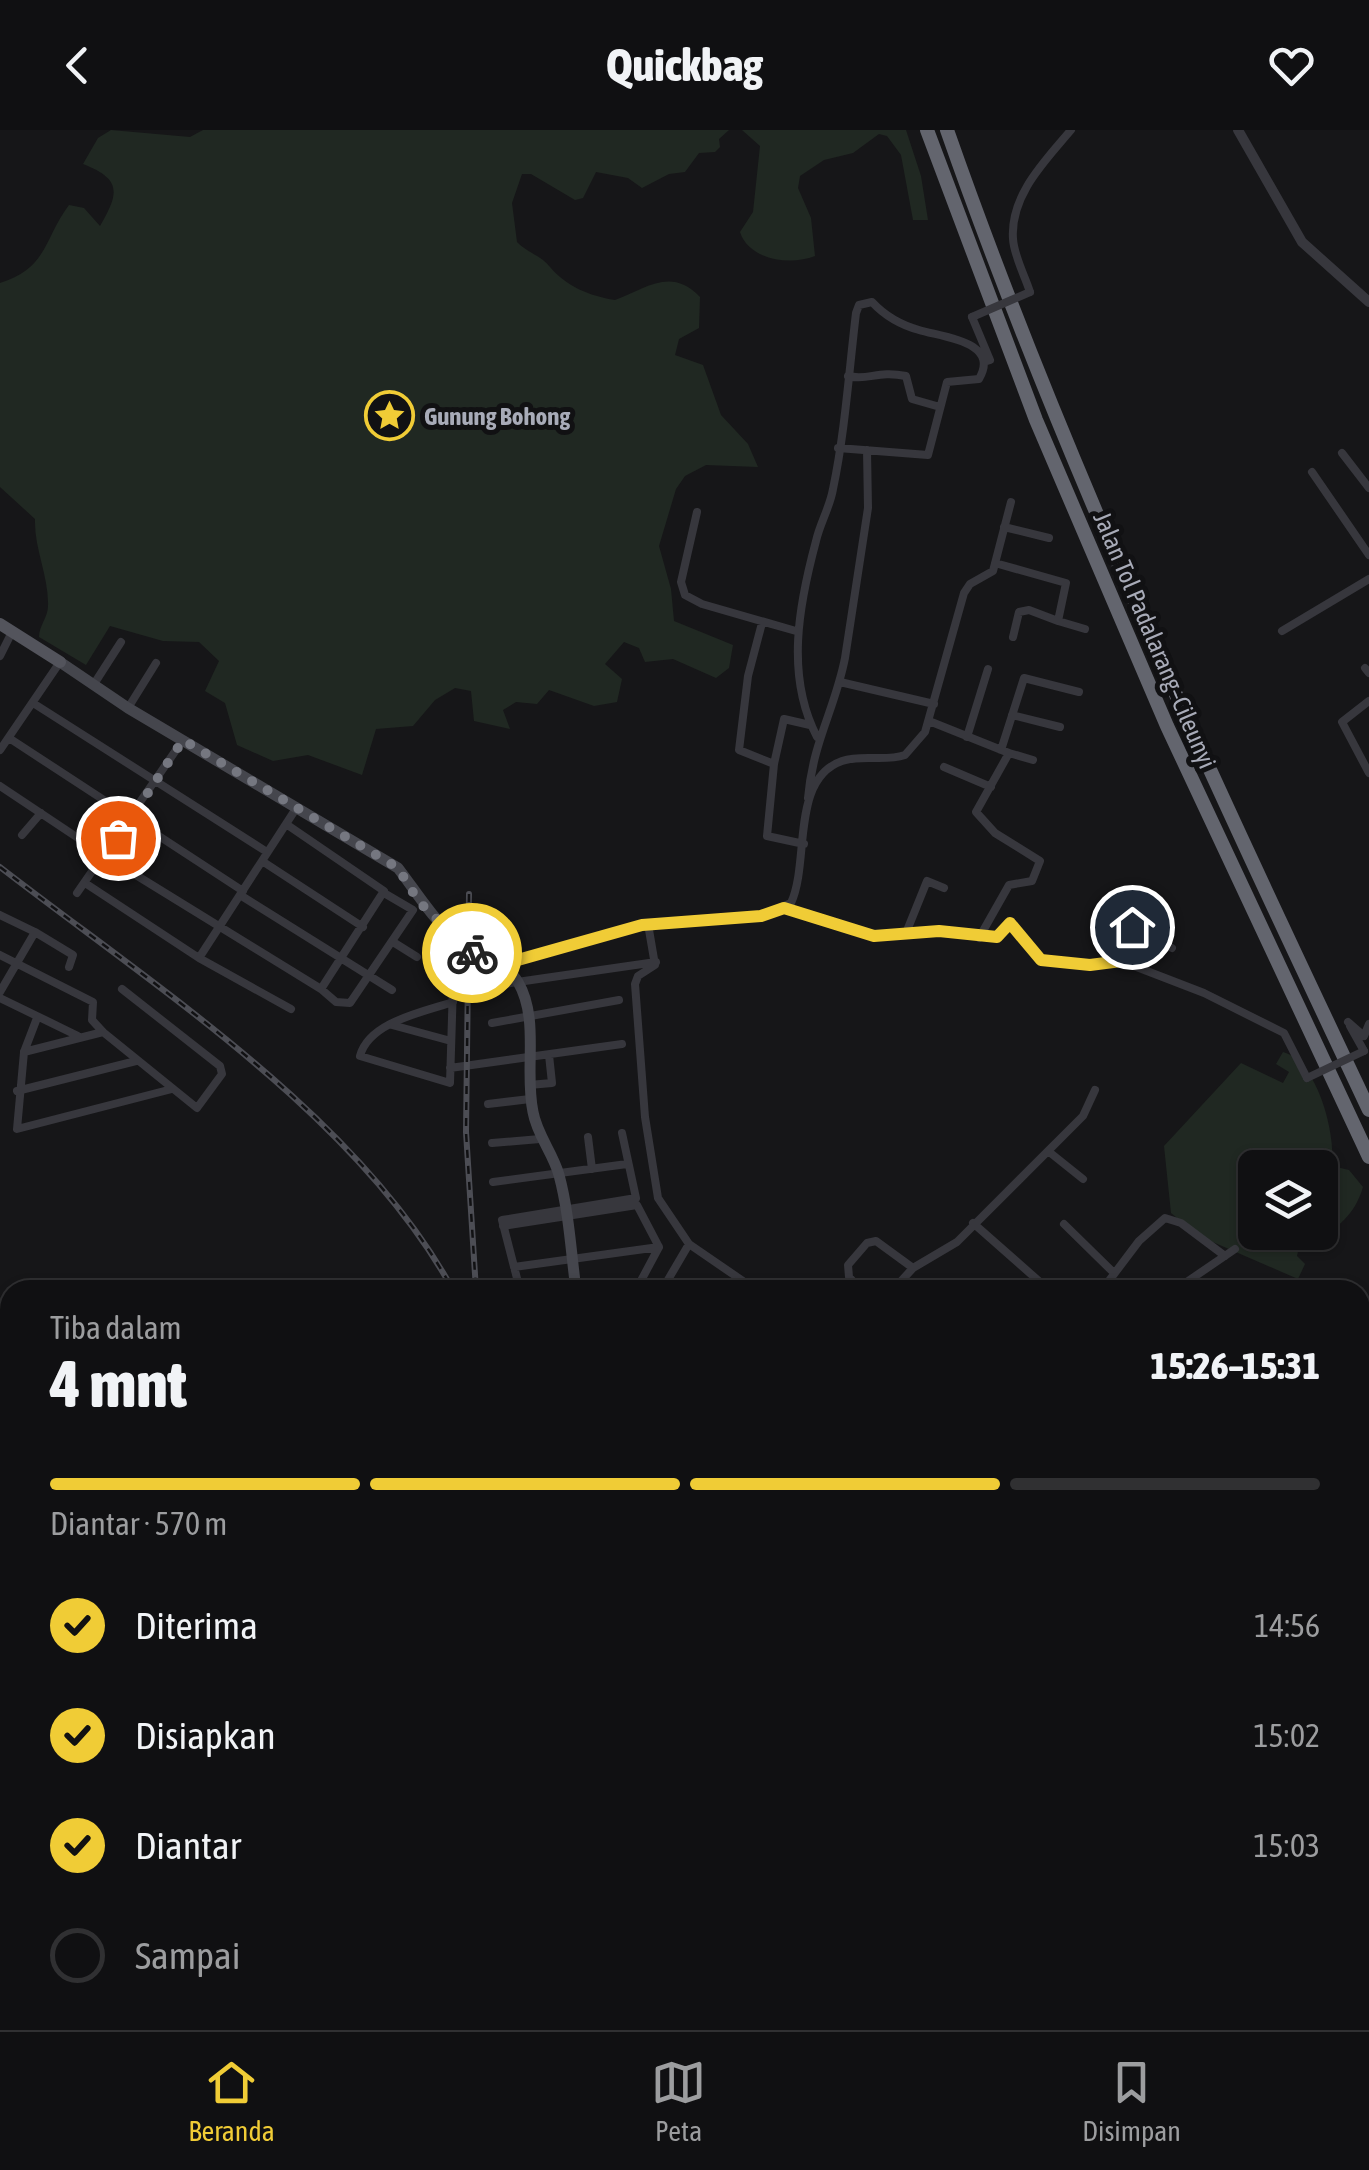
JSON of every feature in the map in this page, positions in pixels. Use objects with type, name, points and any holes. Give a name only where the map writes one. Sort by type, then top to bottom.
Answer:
[{"type":"highway","name":"Jalan Tol Padalarang–Cileunyi","points":[[928,130],[1036,420],[1137,658],[1270,956],[1369,1157]]},
{"type":"highway","name":"Jalan Tol Padalarang–Cileunyi","points":[[947,130],[1088,497],[1184,717],[1369,1110]]},
{"type":"main road","points":[[6,628],[128,708],[398,868],[419,902],[452,936],[478,958],[500,965],[518,982],[530,1019],[530,1092],[540,1139],[558,1171],[575,1280]]},
{"type":"street","points":[[984,362],[990,360],[972,316],[1030,292],[1015,248],[1015,222],[1026,184],[1071,130]]},
{"type":"street","points":[[1238,130],[1302,242],[1369,302]]},
{"type":"street","points":[[817,737],[810,724],[796,631],[816,538],[833,491],[856,312],[865,302],[917,330],[968,342],[984,362]]},
{"type":"street","points":[[838,448],[927,456],[947,382],[978,379],[984,362]]},
{"type":"street","points":[[848,376],[861,379],[880,372],[906,376],[912,399],[940,407]]},
{"type":"street","points":[[500,965],[648,924],[761,916],[784,908],[794,896],[817,737],[840,682],[868,508],[867,450]]},
{"type":"street","points":[[1342,453],[1367,480]]},
{"type":"street","points":[[1312,472],[1369,555]]},
{"type":"street","points":[[808,801],[830,766],[855,758],[905,755],[920,741],[964,593],[970,584],[992,572],[1011,502]]},
{"type":"street","points":[[697,512],[681,590],[702,604],[796,631]]},
{"type":"street","points":[[1004,527],[1048,538]]},
{"type":"street","points":[[995,563],[1065,582],[1058,621]]},
{"type":"street","points":[[1282,631],[1369,579]]},
{"type":"street","points":[[1013,637],[1018,614],[1023,610],[1085,630]]},
{"type":"street","points":[[762,622],[748,676],[739,750],[774,764]]},
{"type":"street","points":[[0,656],[6,628]]},
{"type":"street","points":[[94,684],[121,642]]},
{"type":"street","points":[[0,750],[60,662]]},
{"type":"street","points":[[128,708],[156,662]]},
{"type":"street","points":[[966,737],[988,669]]},
{"type":"street","points":[[979,938],[1007,887],[1032,882],[1040,865],[1039,859],[995,833],[978,816],[977,807],[992,787],[1005,752],[1024,678],[1079,692]]},
{"type":"street","points":[[840,682],[934,704]]},
{"type":"street","points":[[1369,700],[1342,722],[1369,773]]},
{"type":"street","points":[[33,703],[267,852]]},
{"type":"street","points":[[1012,715],[1060,727]]},
{"type":"street","points":[[804,844],[766,836],[774,764],[784,719],[810,724]]},
{"type":"street","points":[[928,721],[1033,760]]},
{"type":"street","points":[[9,738],[392,990]]},
{"type":"street","points":[[77,893],[183,740]]},
{"type":"street","points":[[1356,750],[1369,745]]},
{"type":"street","points":[[944,766],[992,787]]},
{"type":"street","points":[[0,786],[336,1002],[350,1003],[413,910],[286,824]]},
{"type":"street","points":[[198,958],[298,806]]},
{"type":"street","points":[[22,835],[41,813]]},
{"type":"street","points":[[262,861],[363,927]]},
{"type":"street","points":[[906,933],[928,881],[944,888]]},
{"type":"street","points":[[85,883],[198,958],[291,1009]]},
{"type":"street","points":[[321,989],[384,893]]},
{"type":"street","points":[[784,908],[874,936],[939,931],[999,937],[1010,923],[1037,957],[1047,962],[1121,961],[1204,993],[1284,1033],[1307,1078],[1364,1051],[1348,1021],[1366,1037],[1369,1024]]},
{"type":"street","points":[[0,914],[73,955],[69,967]]},
{"type":"street","points":[[648,924],[656,962]]},
{"type":"street","points":[[1121,961],[1126,926],[1172,948]]},
{"type":"street","points":[[35,932],[14,962],[0,995],[37,1018],[78,1036]]},
{"type":"street","points":[[393,942],[417,957]]},
{"type":"street","points":[[0,955],[93,1002],[91,1018],[103,1032],[197,1108],[222,1074],[220,1066],[122,989]]},
{"type":"street","points":[[490,986],[656,962]]},
{"type":"street","points":[[656,962],[638,976],[635,984],[645,1117],[658,1198],[689,1244],[740,1280]]},
{"type":"street","points":[[452,1002],[392,1025],[367,1040],[362,1058],[450,1083],[453,985]]},
{"type":"street","points":[[492,1023],[619,1000]]},
{"type":"street","points":[[37,1018],[24,1052],[18,1091],[14,1124],[23,1130],[172,1089]]},
{"type":"street","points":[[392,1025],[451,1041]]},
{"type":"street","points":[[24,1052],[103,1032]]},
{"type":"street","points":[[450,1068],[622,1044]]},
{"type":"street","points":[[488,1104],[552,1083],[548,1055]]},
{"type":"street","points":[[18,1091],[136,1061]]},
{"type":"street","points":[[902,1280],[913,1268],[949,1249],[1083,1116],[1096,1090]]},
{"type":"street","points":[[622,1133],[636,1198]]},
{"type":"street","points":[[588,1137],[592,1169]]},
{"type":"street","points":[[492,1143],[540,1139]]},
{"type":"street","points":[[1048,1150],[1083,1179]]},
{"type":"street","points":[[493,1182],[627,1164]]},
{"type":"street","points":[[567,1215],[647,1195]]},
{"type":"street","points":[[517,1280],[502,1220],[637,1205],[659,1247]]},
{"type":"street","points":[[1109,1280],[1165,1218],[1181,1224],[1226,1256]]},
{"type":"street","points":[[973,1223],[1038,1280]]},
{"type":"street","points":[[1064,1224],[1115,1280]]},
{"type":"street","points":[[851,1280],[848,1266],[867,1242],[876,1241],[913,1268]]},
{"type":"street","points":[[668,1280],[689,1244]]},
{"type":"street","points":[[514,1267],[659,1247]]},
{"type":"street","points":[[641,1280],[659,1247]]},
{"type":"street","points":[[1190,1280],[1235,1248]]},
{"type":"shaded area","points":[[111,130],[190,137],[203,130],[729,130],[719,139],[720,147],[715,152],[699,153],[685,172],[669,174],[642,188],[628,178],[596,172],[583,198],[575,200],[531,174],[522,174],[512,203],[517,242],[579,289],[615,300],[668,281],[689,288],[700,297],[699,328],[679,339],[675,355],[703,365],[721,415],[748,444],[758,467],[706,465],[685,476],[676,489],[659,546],[671,589],[674,621],[733,645],[729,668],[716,678],[673,659],[645,662],[639,648],[624,642],[605,664],[622,679],[617,702],[594,706],[549,690],[537,704],[516,702],[503,710],[510,729],[474,721],[471,691],[455,688],[435,700],[413,726],[376,729],[362,775],[308,755],[273,761],[237,745],[225,703],[205,691],[219,661],[199,642],[163,641],[110,626],[86,665],[39,637],[48,610],[48,595],[35,519],[0,487],[0,283],[16,277],[36,260],[69,205],[84,208],[100,226],[111,204],[113,188],[104,175],[83,164],[98,138]]},
{"type":"shaded area","points":[[742,130],[906,130],[921,176],[928,220],[913,220],[901,155],[887,136],[879,134],[853,153],[824,160],[800,176],[798,188],[811,218],[815,256],[783,260],[761,255],[740,232],[753,212],[760,146]]},
{"type":"shaded area","points":[[1283,1052],[1295,1058],[1315,1084],[1332,1150],[1238,1150],[1238,1250],[1298,1250],[1297,1256],[1305,1264],[1298,1279],[1199,1236],[1171,1213],[1164,1146],[1241,1063],[1283,1083],[1289,1072],[1276,1064]]},
{"type":"shaded area","points":[[1338,1167],[1349,1170],[1363,1187],[1350,1213],[1338,1226]]},
{"type":"railway","points":[[0,867],[186,1008],[309,1111],[364,1167],[413,1227],[447,1280]]},
{"type":"railway","points":[[469,894],[466,1132],[475,1280]]},
{"type":"way so far","points":[[118,838],[183,740],[398,868],[419,902],[472,953]]},
{"type":"place","name":"Gunung Bohong","points":[[389,416]]},
{"type":"route","points":[[472,953],[500,965],[642,925],[676,919],[761,916],[784,908],[888,937],[939,931],[997,937],[1010,923],[1041,960],[1090,965],[1121,961],[1126,926],[1132,927]]}]
